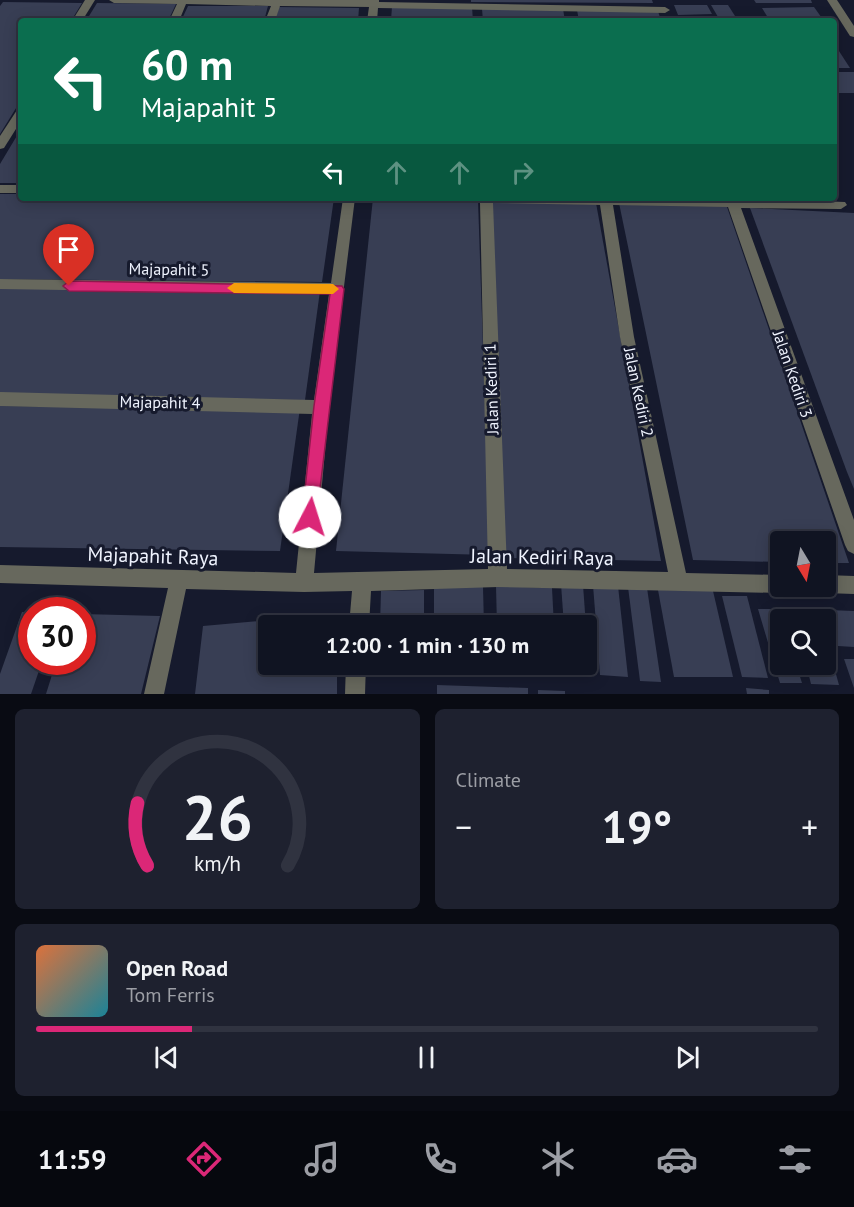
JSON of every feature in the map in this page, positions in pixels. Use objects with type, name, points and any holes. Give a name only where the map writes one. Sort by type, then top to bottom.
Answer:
[{"type":"street","points":[[79,18],[90,0]]},
{"type":"street","points":[[114,0],[374,2],[569,7],[663,5]]},
{"type":"street","points":[[832,0],[854,34]]},
{"type":"street","points":[[175,18],[183,1]]},
{"type":"street","points":[[271,18],[277,2]]},
{"type":"street","points":[[372,18],[374,2]]},
{"type":"street","points":[[479,5],[480,18]]},
{"type":"street","points":[[569,7],[571,18]]},
{"type":"street","points":[[0,146],[18,116]]},
{"type":"street","points":[[0,189],[18,189]]},
{"type":"street","points":[[304,583],[321,406],[349,201]]},
{"type":"street","name":"Jalan Kediri 1","points":[[486,201],[498,578]]},
{"type":"street","name":"Jalan Kediri 2","points":[[605,201],[627,337],[679,582]]},
{"type":"street","name":"Jalan Kediri 3","points":[[732,201],[854,545]]},
{"type":"street","points":[[754,201],[841,205]]},
{"type":"street","name":"Majapahit 5","points":[[0,284],[337,289]]},
{"type":"street","name":"Majapahit 4","points":[[0,399],[321,406]]},
{"type":"street","name":"Majapahit Raya","points":[[0,574],[304,583]]},
{"type":"street","name":"Jalan Kediri Raya","points":[[304,583],[498,578],[770,584]]},
{"type":"street","points":[[154,694],[179,579]]},
{"type":"street","points":[[360,615],[362,580]]},
{"type":"street","points":[[836,584],[854,585]]},
{"type":"street","points":[[355,694],[356,675]]},
{"type":"building","points":[[471,0],[652,0],[653,3],[471,2]]},
{"type":"building","points":[[754,0],[811,0],[812,3],[756,3]]},
{"type":"building","points":[[3,2],[82,3],[73,18],[18,18],[18,105],[0,134],[0,6]]},
{"type":"building","points":[[97,3],[176,4],[169,18],[88,18]]},
{"type":"building","points":[[674,5],[707,5],[712,14],[678,15]]},
{"type":"building","points":[[711,5],[728,5],[735,16],[718,17]]},
{"type":"building","points":[[188,6],[268,6],[265,18],[182,18]]},
{"type":"building","points":[[392,6],[472,7],[473,18],[391,18]]},
{"type":"building","points":[[279,7],[359,8],[358,18],[276,18]]},
{"type":"building","points":[[814,7],[822,18],[768,18],[762,8]]},
{"type":"building","points":[[482,9],[563,9],[564,18],[483,18]]},
{"type":"building","points":[[577,10],[658,11],[660,18],[578,18]]},
{"type":"building","points":[[679,17],[704,18],[680,18]]},
{"type":"building","points":[[837,48],[850,68],[837,68]]},
{"type":"building","points":[[837,72],[854,72],[854,93],[837,93]]},
{"type":"building","points":[[18,134],[18,183],[0,183],[0,164]]},
{"type":"building","points":[[0,194],[18,194],[18,201],[334,201],[322,282],[0,279]]},
{"type":"building","points":[[373,201],[478,201],[490,555],[336,551]]},
{"type":"building","points":[[489,202],[596,203],[661,561],[506,558]]},
{"type":"building","points":[[619,203],[726,204],[849,563],[836,563],[836,531],[770,531],[770,562],[693,560]]},
{"type":"building","points":[[750,208],[854,213],[854,489],[847,472]]},
{"type":"building","points":[[0,288],[320,291],[305,400],[0,397]]},
{"type":"building","points":[[0,406],[300,408],[280,551],[0,547]]},
{"type":"building","points":[[561,584],[583,585],[585,615],[563,615]]},
{"type":"building","points":[[593,585],[618,586],[628,677],[600,675]]},
{"type":"building","points":[[496,586],[552,588],[553,615],[497,615]]},
{"type":"building","points":[[434,587],[483,587],[484,615],[434,615]]},
{"type":"building","points":[[628,587],[647,588],[661,682],[640,681]]},
{"type":"building","points":[[424,590],[424,615],[380,615],[381,591]]},
{"type":"building","points":[[658,590],[713,591],[733,677],[674,677]]},
{"type":"building","points":[[722,596],[747,596],[768,678],[742,677]]},
{"type":"building","points":[[758,609],[770,609],[770,649]]},
{"type":"building","points":[[836,610],[854,611],[854,647],[838,646]]},
{"type":"building","points":[[96,614],[160,616],[141,694],[46,694],[52,675],[96,675]]},
{"type":"building","points":[[258,621],[258,675],[337,675],[337,694],[195,694],[203,626]]},
{"type":"building","points":[[18,623],[18,675],[38,675],[31,694],[0,694],[0,674]]},
{"type":"building","points":[[844,659],[854,659],[854,688]]},
{"type":"building","points":[[836,674],[839,685],[811,684],[809,675]]},
{"type":"building","points":[[778,675],[799,675],[802,683],[780,683]]},
{"type":"building","points":[[437,685],[528,688],[528,694],[437,694]]},
{"type":"building","points":[[746,688],[769,690],[769,694],[747,694]]},
{"type":"building","points":[[538,690],[565,691],[565,694],[538,694]]},
{"type":"slow traffic","points":[[234,288],[333,289]]},
{"type":"route","points":[[69,286],[337,289],[321,406],[310,517]]}]
